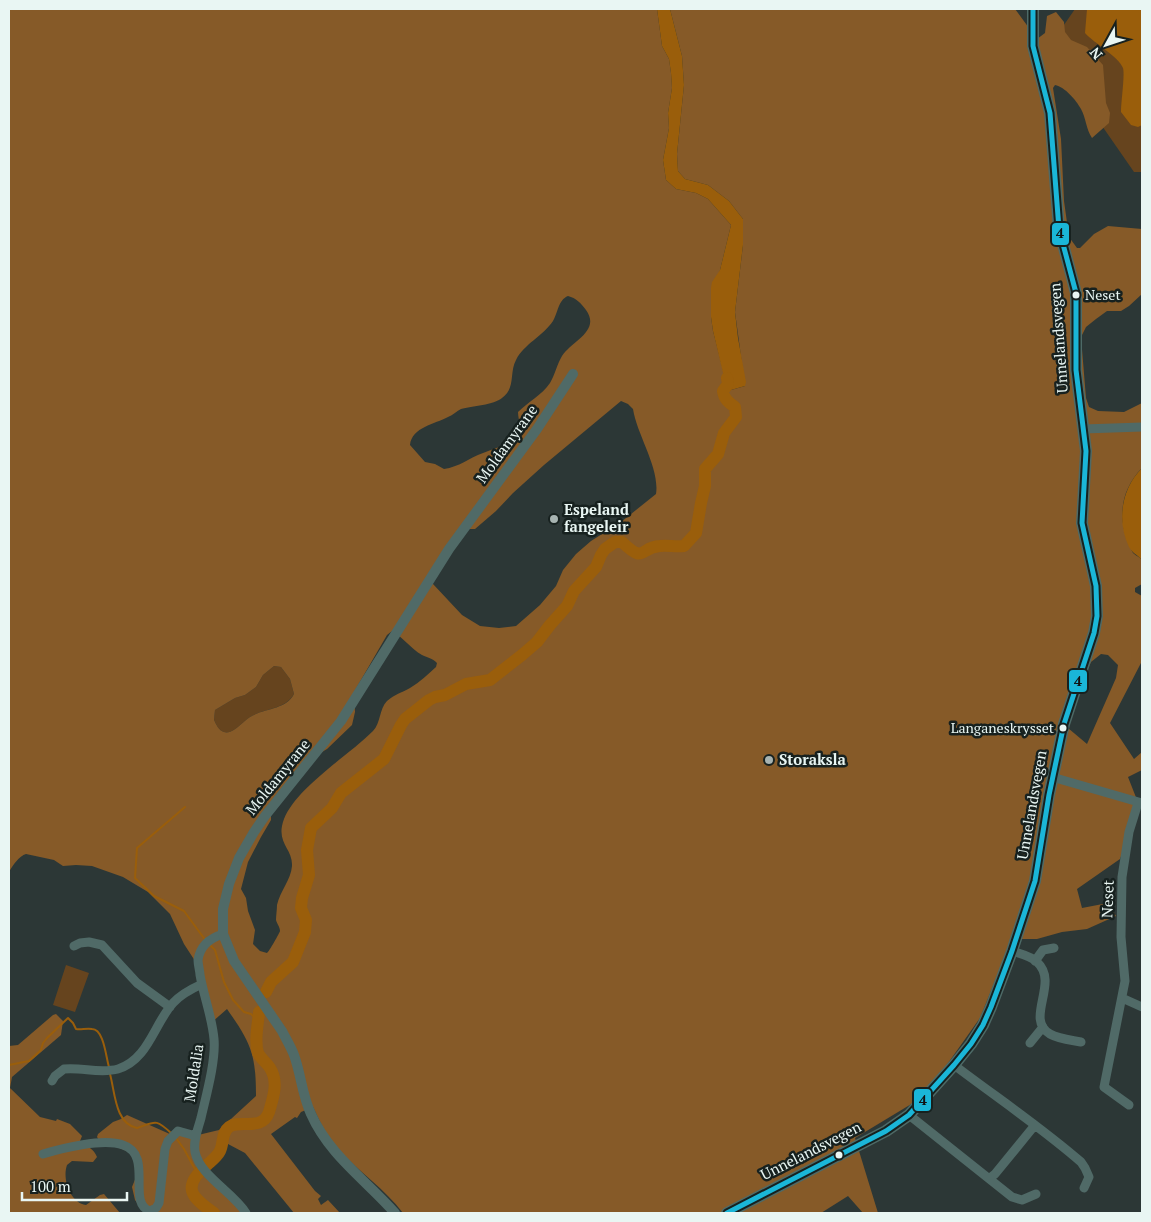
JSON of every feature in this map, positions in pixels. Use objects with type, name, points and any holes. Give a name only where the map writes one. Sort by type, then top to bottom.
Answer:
[{"type":"main road","name":"Unnelandsvegen","points":[[727,1213],[886,1131],[909,1115],[954,1065],[983,1025],[1012,951],[1035,880],[1052,778],[1064,724],[1094,633],[1097,616],[1096,586],[1082,523],[1086,451],[1076,370],[1076,293],[1059,229],[1050,113],[1033,46],[1033,9]]},
{"type":"street","name":"Moldamyrane","points":[[395,1213],[339,1157],[316,1125],[306,1102],[294,1056],[288,1042],[234,961],[223,934],[223,909],[229,884],[239,858],[254,832],[341,721],[449,548],[537,429],[573,374]]},
{"type":"street","points":[[1083,429],[1142,427]]},
{"type":"street","name":"Neset","points":[[1052,778],[1140,803],[1129,832],[1122,877],[1121,937],[1125,981],[1104,1087],[1129,1105]]},
{"type":"street","name":"Moldalia","points":[[223,934],[209,940],[201,952],[198,961],[214,1045],[208,1088],[196,1136],[195,1150],[200,1163],[207,1172],[239,1203],[246,1213]]},
{"type":"street","points":[[74,946],[89,942],[102,945],[137,983],[170,1007]]},
{"type":"street","points":[[1035,961],[1043,950],[1054,948]]},
{"type":"street","points":[[1012,951],[1035,961],[1044,970],[1046,979],[1040,1016],[1043,1027],[1053,1035],[1081,1042]]},
{"type":"street","points":[[52,1081],[64,1069],[108,1071],[124,1067],[137,1058],[170,1007],[180,996],[202,984]]},
{"type":"street","points":[[1122,998],[1142,1008]]},
{"type":"street","points":[[1030,1043],[1043,1027]]},
{"type":"street","points":[[954,1065],[1068,1151],[1085,1168],[1088,1178],[1084,1188]]},
{"type":"street","points":[[909,1115],[948,1148],[990,1178],[1005,1192],[1017,1199],[1027,1199],[1036,1194]]},
{"type":"street","points":[[990,1178],[1035,1125]]},
{"type":"street","points":[[42,1154],[88,1144],[127,1146],[135,1153],[137,1160],[140,1201],[144,1208],[150,1211],[156,1208],[159,1203],[165,1149],[173,1135],[178,1131],[196,1136]]},
{"type":"shaded area","points":[[9,9],[657,9],[662,46],[669,59],[672,88],[668,113],[669,128],[663,160],[666,180],[676,189],[696,193],[708,199],[731,225],[712,303],[711,317],[723,370],[725,384],[722,388],[724,392],[745,386],[735,312],[743,245],[743,219],[729,201],[708,185],[685,179],[678,171],[677,154],[684,85],[682,56],[670,9],[1015,9],[1037,39],[1045,33],[1047,16],[1056,12],[1064,22],[1065,32],[1071,40],[1087,47],[1103,65],[1106,103],[1110,113],[1109,123],[1092,138],[1083,112],[1070,94],[1059,86],[1055,85],[1053,88],[1061,139],[1064,201],[1069,237],[1077,248],[1080,248],[1094,234],[1108,226],[1142,229],[1142,294],[1121,311],[1107,311],[1086,327],[1081,337],[1086,398],[1089,407],[1098,411],[1124,412],[1142,403],[1142,468],[1130,484],[1123,503],[1122,512],[1128,542],[1133,553],[1142,560],[1142,584],[1135,588],[1135,592],[1142,596],[1142,661],[1110,723],[1134,759],[1142,752],[1142,770],[1128,777],[1139,805],[1120,859],[1077,889],[1082,908],[1108,903],[1116,916],[1087,929],[1062,932],[1037,939],[1012,939],[980,1018],[946,1066],[913,1103],[855,1138],[878,1213],[863,1213],[848,1196],[821,1213],[403,1213],[335,1145],[324,1129],[313,1107],[301,1112],[297,1118],[295,1117],[271,1134],[315,1191],[321,1196],[318,1199],[321,1205],[328,1200],[340,1213],[294,1213],[245,1153],[228,1144],[216,1164],[209,1170],[244,1213],[155,1213],[141,1208],[135,1200],[132,1187],[138,1172],[137,1155],[99,1140],[98,1134],[113,1122],[127,1115],[172,1135],[194,1136],[219,1130],[256,1096],[255,1069],[247,1040],[227,1009],[211,1023],[197,964],[184,944],[170,914],[148,892],[123,877],[92,866],[63,866],[54,860],[26,854],[14,864],[9,872]],"holes":[[[568,296],[576,299],[586,310],[590,317],[588,330],[562,356],[547,387],[518,412],[520,427],[513,439],[449,468],[444,469],[435,464],[425,462],[410,445],[415,434],[419,430],[461,409],[488,404],[502,398],[511,385],[514,365],[519,354],[549,326],[555,318],[562,300]],[[621,401],[633,409],[655,473],[656,494],[576,554],[563,570],[556,586],[540,605],[516,626],[499,628],[480,626],[462,615],[432,581],[464,529],[475,529],[544,465]],[[392,631],[422,655],[437,663],[436,667],[417,683],[387,701],[384,704],[376,728],[311,784],[291,807],[282,827],[283,840],[290,854],[292,866],[290,876],[277,905],[276,920],[280,931],[267,953],[260,951],[253,944],[255,930],[248,911],[246,898],[241,889],[248,862],[271,820],[271,810],[292,774],[301,765],[327,749],[352,725],[355,712],[354,692],[387,635]],[[1101,654],[1108,655],[1118,665],[1116,678],[1087,744],[1062,723],[1091,662]],[[274,666],[281,667],[290,679],[294,694],[286,703],[256,714],[231,731],[224,732],[221,730],[214,720],[215,710],[235,698],[245,695],[256,687],[263,675]]]},
{"type":"shaded area","points":[[657,9],[670,9],[682,56],[684,85],[677,154],[678,171],[685,179],[708,185],[729,201],[743,219],[743,245],[735,312],[746,382],[745,386],[724,392],[721,391],[725,384],[711,317],[711,288],[712,282],[720,270],[731,225],[708,199],[696,193],[676,189],[666,180],[663,160],[669,128],[668,113],[672,88],[669,59],[662,46]]},
{"type":"shaded area","points":[[1075,9],[1142,9],[1142,172],[1134,172],[1048,48]]},
{"type":"shaded area","points":[[1087,9],[1142,9],[1142,125],[1138,127],[1131,125],[1121,112],[1124,76],[1121,64],[1085,33]]},
{"type":"shaded area","points":[[1142,468],[1142,560],[1129,547],[1125,537],[1122,515],[1123,505],[1130,485]]},
{"type":"shaded area","points":[[274,666],[281,667],[290,679],[294,694],[290,699],[280,706],[250,717],[231,731],[224,732],[221,730],[214,720],[215,710],[235,698],[245,695],[256,687],[263,675]]},
{"type":"shaded area","points":[[66,965],[89,973],[75,1012],[53,1005]]},
{"type":"shaded area","points":[[56,1014],[63,1021],[61,1035],[12,1077],[10,1088],[40,1117],[56,1121],[57,1119],[70,1124],[82,1136],[80,1141],[96,1154],[97,1157],[93,1162],[72,1161],[67,1165],[67,1183],[69,1190],[76,1200],[86,1205],[104,1194],[120,1213],[9,1213],[9,1046],[18,1045]]},
{"type":"waterway","points":[[266,992],[271,982],[293,962],[305,932],[306,920],[301,908],[309,875],[307,850],[311,828],[332,808],[341,793],[384,759],[405,719],[435,697],[445,695],[466,684],[490,680],[522,655],[537,642],[567,606],[574,591],[596,567],[605,549],[615,542],[622,542],[639,554],[653,547],[684,546],[696,533],[705,486],[705,469],[718,454],[724,433],[736,417],[735,407],[724,396],[723,391],[728,384],[727,378]]},
{"type":"waterway","points":[[185,807],[137,848],[135,878],[154,896],[184,911],[206,941]]},
{"type":"waterway","points":[[209,944],[215,950],[224,982],[233,1000],[244,1012],[251,1014],[258,1021]]},
{"type":"waterway","points":[[214,1213],[195,1197],[192,1191],[194,1180],[219,1153],[226,1129],[234,1125],[261,1122],[269,1112],[273,1096],[275,1084],[273,1073],[259,1055],[257,1048],[256,1038],[259,1012]]},
{"type":"waterway","points":[[9,1065],[29,1061],[41,1050],[47,1038],[68,1018],[76,1029],[96,1030],[102,1039],[109,1067]]},
{"type":"waterway","points":[[110,1074],[117,1106],[124,1120],[137,1128],[151,1123],[158,1123],[171,1133]]},
{"type":"waterway","points":[[176,1138],[197,1173]]},
{"type":"transit line","name":"4","points":[[727,1213],[886,1131],[909,1115],[954,1065],[983,1025],[1012,951],[1035,881],[1049,795],[1064,724],[1094,633],[1097,616],[1096,586],[1082,523],[1086,451],[1076,370],[1076,293],[1059,229],[1050,113],[1033,46],[1033,9]]},
{"type":"place","name":"Neset","points":[[1076,295]]},
{"type":"place","name":"Espeland fangeleir","points":[[554,519]]},
{"type":"place","name":"Langaneskrysset","points":[[1063,728]]},
{"type":"place","name":"Storaksla","points":[[769,760]]}]
